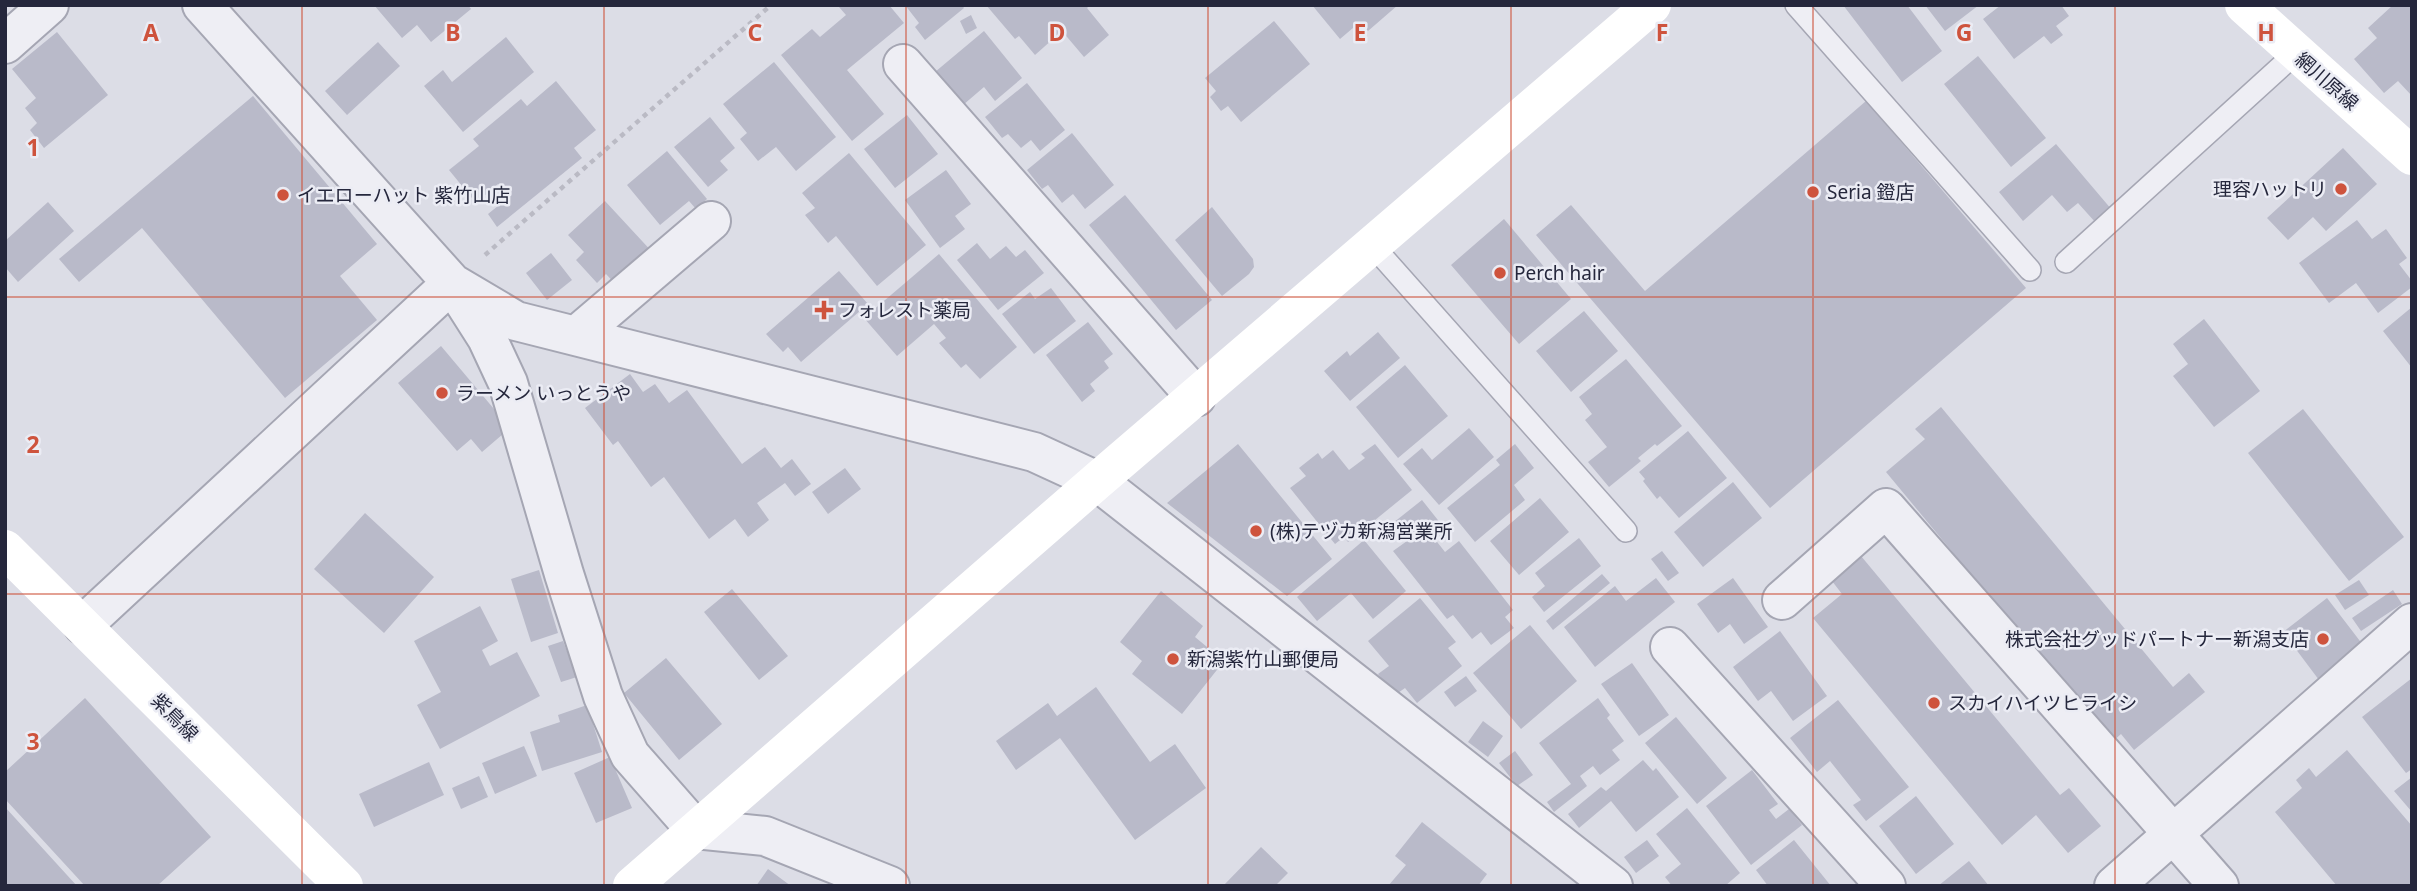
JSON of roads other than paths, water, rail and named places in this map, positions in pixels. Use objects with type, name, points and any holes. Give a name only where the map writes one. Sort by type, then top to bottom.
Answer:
[{"type":"street","points":[[5,44],[49,5]]},
{"type":"street","points":[[202,5],[452,283],[487,338],[508,383],[603,695],[630,755],[695,829],[765,836],[890,886]]},
{"type":"street","points":[[632,886],[1097,481],[1652,5]]},
{"type":"street","name":"網川原線","points":[[2244,5],[2412,156]]},
{"type":"street","points":[[903,64],[1196,397]]},
{"type":"street","points":[[576,336],[712,221]]},
{"type":"street","points":[[452,283],[516,321],[1034,452],[1097,481],[1613,886]]},
{"type":"street","points":[[83,625],[452,283]]},
{"type":"street","points":[[1782,600],[1886,508],[2219,886]]},
{"type":"street","name":"紫鳥線","points":[[5,548],[344,886]]},
{"type":"street","points":[[2114,886],[2409,629]]},
{"type":"street","points":[[1671,647],[1886,886]]},
{"type":"lane","points":[[1796,5],[2030,270]]},
{"type":"lane","points":[[2066,262],[2296,54]]},
{"type":"lane","points":[[1373,246],[1626,531]]},
{"type":"place","name":"理容ハットリ","points":[[2341,189]]},
{"type":"place","name":"Seria 鐙店","points":[[1813,192]]},
{"type":"place","name":"イエローハット 紫竹山店","points":[[283,195]]},
{"type":"place","name":"Perch hair","points":[[1500,273]]},
{"type":"place","name":"フォレスト薬局","points":[[824,310]]},
{"type":"place","name":"ラーメン いっとうや","points":[[442,393]]},
{"type":"place","name":"(株)テヅカ新潟営業所","points":[[1256,531]]},
{"type":"place","name":"株式会社グッドパートナー新潟支店","points":[[2323,639]]},
{"type":"place","name":"新潟紫竹山郵便局","points":[[1173,659]]},
{"type":"place","name":"スカイハイツヒライシ","points":[[1934,703]]}]
